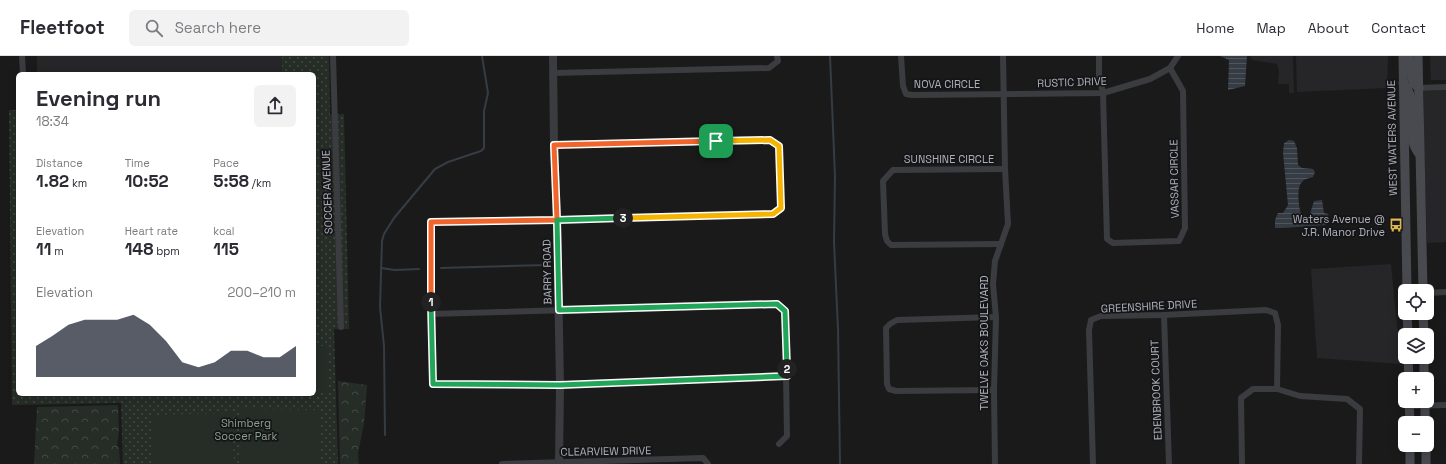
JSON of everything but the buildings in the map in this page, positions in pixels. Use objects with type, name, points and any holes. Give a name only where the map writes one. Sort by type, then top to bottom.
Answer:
[{"type":"main road","name":"WEST WATERS AVENUE","points":[[1403,56],[1407,284]]},
{"type":"main road","points":[[1409,56],[1413,83],[1419,88]]},
{"type":"main road","points":[[1418,56],[1423,284]]},
{"type":"main road","points":[[1403,83],[1408,89],[1412,98],[1413,138],[1414,145],[1420,157]]},
{"type":"main road","points":[[1405,192],[1421,192]]},
{"type":"main road","points":[[1410,452],[1410,464]]},
{"type":"main road","points":[[1426,452],[1426,464]]},
{"type":"street","points":[[22,56],[23,72]]},
{"type":"street","name":"SOCCER AVENUE","points":[[333,56],[342,327]]},
{"type":"street","name":"BARRY ROAD","points":[[553,56],[559,310],[559,463]]},
{"type":"street","points":[[553,73],[769,68],[778,61],[777,56]]},
{"type":"street","name":"NOVA CIRCLE","points":[[901,56],[902,86],[906,94],[1004,94]]},
{"type":"street","name":"TWELVE OAKS BOULEVARD","points":[[995,464],[994,390],[996,317],[993,284],[995,261],[1008,224],[1005,169],[1003,56]]},
{"type":"street","points":[[1099,56],[1099,75],[1103,93]]},
{"type":"street","name":"RUSTIC DRIVE","points":[[1004,94],[1103,93],[1150,79],[1170,68],[1178,56]]},
{"type":"street","name":"VASSAR CIRCLE","points":[[1103,93],[1107,239],[1113,243],[1179,241],[1185,228],[1183,91],[1170,68]]},
{"type":"street","points":[[1419,88],[1446,87]]},
{"type":"street","points":[[554,145],[770,140],[779,146],[781,208],[773,214],[431,222],[433,384],[560,385],[787,376]]},
{"type":"street","name":"SUNSHINE CIRCLE","points":[[1001,244],[891,245],[887,241],[885,234],[883,181],[893,170],[1005,169]]},
{"type":"street","points":[[1434,293],[1446,292]]},
{"type":"street","points":[[431,314],[777,304],[785,311],[788,436],[779,444]]},
{"type":"street","name":"GREENSHIRE DRIVE","points":[[1093,464],[1089,330],[1091,320],[1101,316],[1164,315],[1266,310],[1275,313],[1278,325],[1276,389]]},
{"type":"street","name":"EDENBROOK COURT","points":[[1164,315],[1168,464]]},
{"type":"street","points":[[994,390],[896,391],[889,389],[887,384],[886,328],[897,320],[996,317]]},
{"type":"street","points":[[1242,464],[1241,398],[1253,390],[1276,389],[1300,396],[1347,399],[1360,409],[1359,464]]},
{"type":"street","points":[[1434,404],[1446,405]]},
{"type":"street","name":"CLEARVIEW DRIVE","points":[[502,464],[634,462],[703,458],[708,464]]},
{"type":"shaded area","points":[[37,56],[282,56],[282,72],[37,72]]},
{"type":"shaded area","points":[[1220,56],[1247,56],[1245,86],[1228,90],[1229,60]]},
{"type":"shaded area","points":[[1250,56],[1293,56],[1294,93],[1289,93],[1289,84],[1278,84],[1279,71],[1277,64],[1252,60]]},
{"type":"shaded area","points":[[1296,56],[1388,56],[1387,88],[1297,92]]},
{"type":"shaded area","points":[[1430,56],[1446,56],[1446,80],[1431,80]]},
{"type":"shaded area","points":[[1446,90],[1446,242],[1427,243],[1424,157],[1424,91]]},
{"type":"shaded area","points":[[1289,140],[1294,141],[1297,148],[1298,165],[1302,168],[1313,169],[1315,172],[1313,177],[1304,180],[1300,185],[1298,198],[1301,214],[1309,217],[1314,201],[1322,200],[1324,213],[1328,214],[1329,220],[1326,225],[1275,228],[1275,220],[1278,213],[1283,213],[1288,205],[1283,153],[1284,143]]},
{"type":"shaded area","points":[[1391,264],[1398,334],[1398,364],[1317,358],[1311,269]]},
{"type":"green space","name":"Shimberg Soccer Park","points":[[282,56],[329,56],[330,115],[344,114],[349,329],[334,329],[338,464],[123,464],[121,403],[12,405],[9,110],[16,110],[16,396],[316,396],[316,72],[282,72]]},
{"type":"green space","points":[[316,346],[327,346],[328,393],[316,393]]},
{"type":"green space","points":[[338,381],[367,385],[364,424],[358,453],[359,464],[340,464]]},
{"type":"green space","points":[[118,405],[119,431],[117,445],[119,448],[120,464],[34,464],[37,407]]},
{"type":"green space","points":[[240,409],[321,410],[321,464],[240,464]]},
{"type":"green space","points":[[232,413],[234,464],[152,464],[151,415]]},
{"type":"waterway","points":[[385,435],[384,346],[380,307],[382,241],[384,234],[394,218],[435,169],[448,162],[481,151],[484,148],[484,111],[488,93],[482,56]]},
{"type":"waterway","points":[[830,56],[835,176],[834,242],[838,329],[840,464]]},
{"type":"waterway","points":[[441,268],[547,265]]},
{"type":"waterway","points":[[381,268],[395,270],[419,269]]},
{"type":"place","name":"Waters Avenue @ J.R. Manor Drive","points":[[1396,225]]},
{"type":"route","points":[[716,141],[554,145],[557,220],[431,222],[433,384],[560,385],[787,376],[785,311],[777,304],[559,310],[557,220],[773,214],[781,208],[779,146],[770,140],[716,141]]}]
